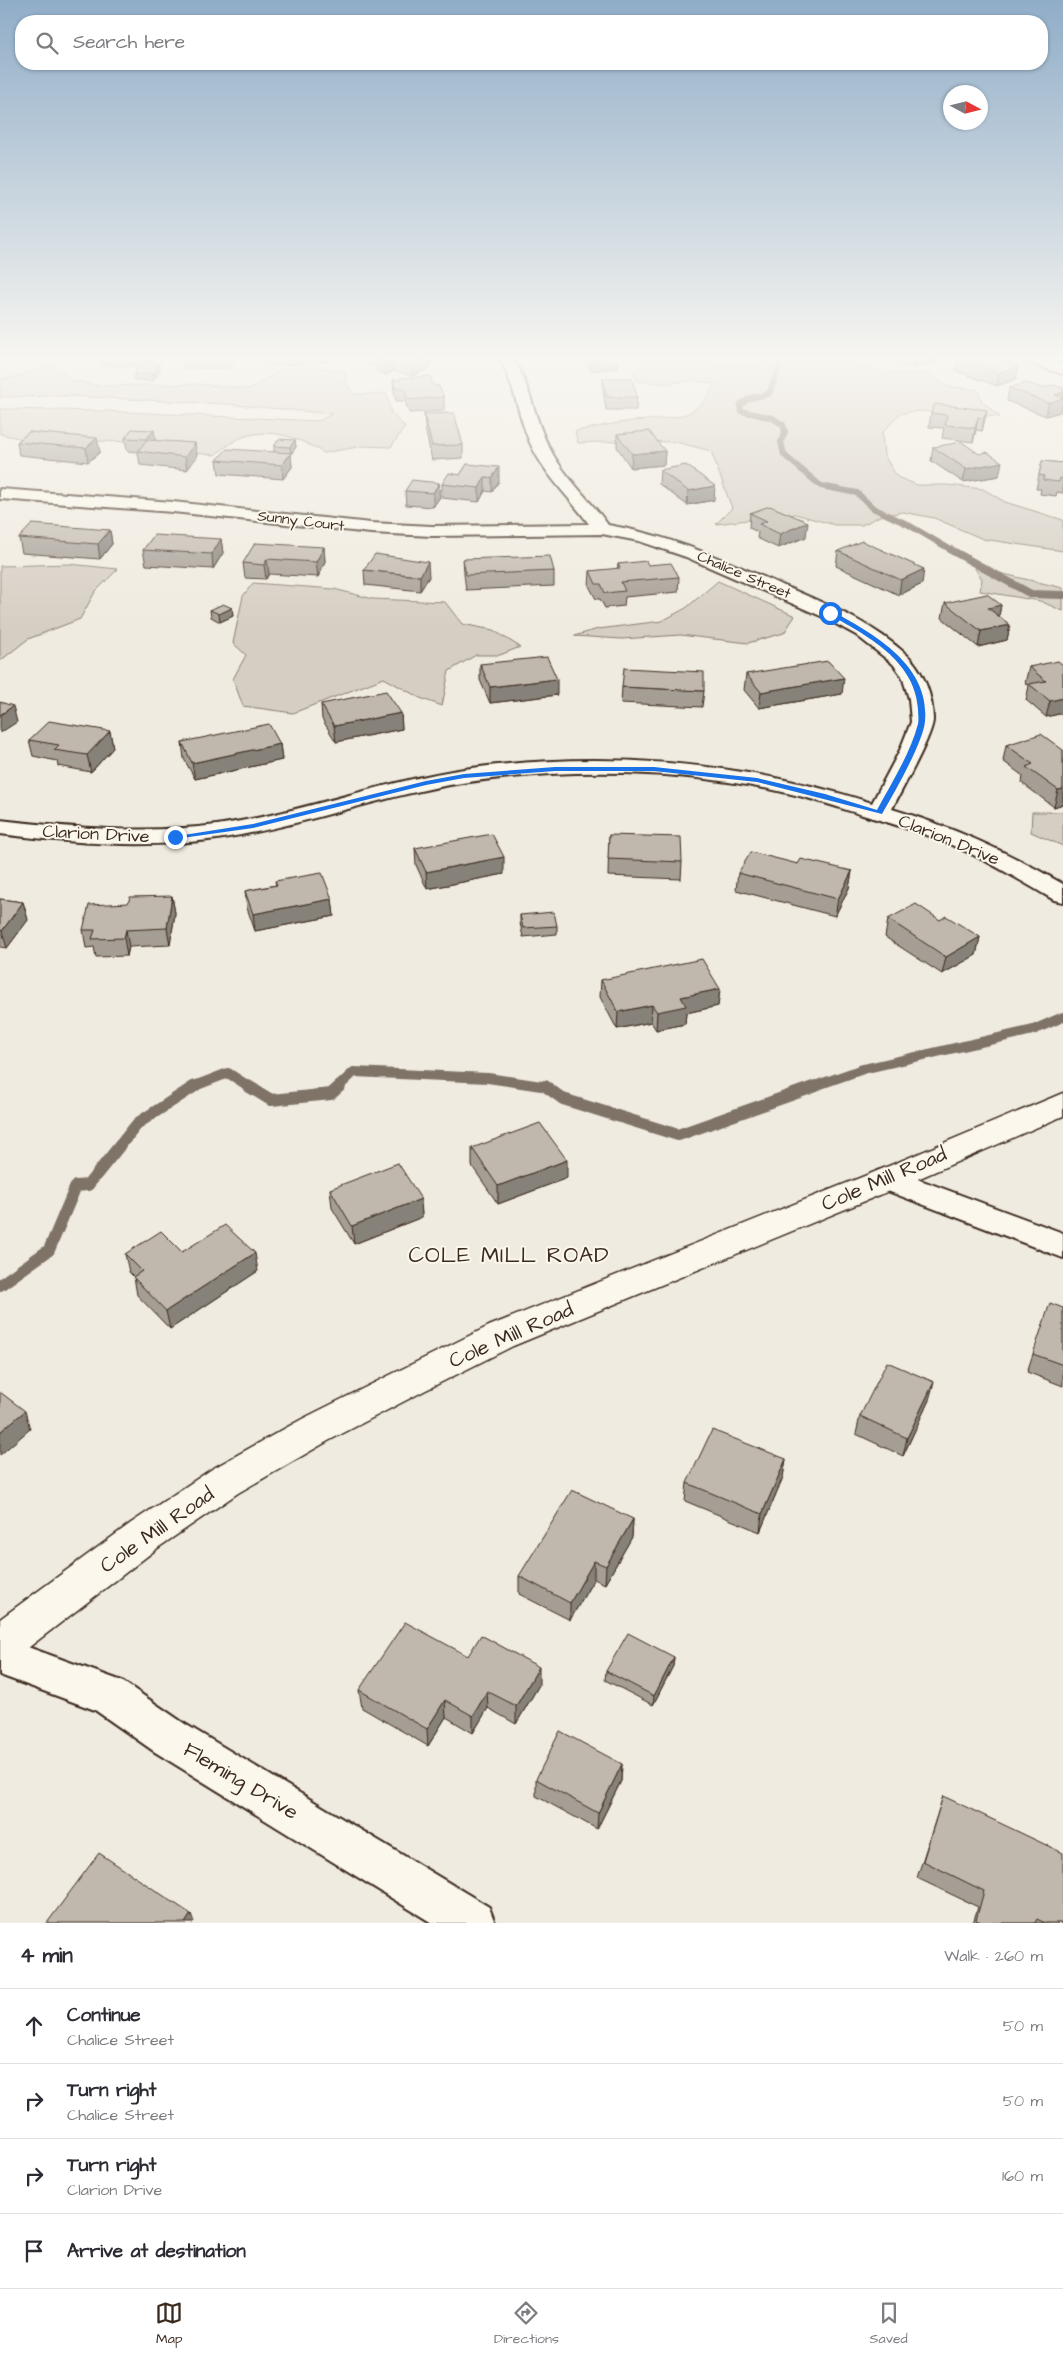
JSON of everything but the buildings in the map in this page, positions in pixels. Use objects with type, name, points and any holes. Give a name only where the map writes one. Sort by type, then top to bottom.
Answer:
[{"type":"street","points":[[542,450],[545,457],[602,529]]},
{"type":"street","name":"Sunny Court","points":[[0,494],[173,507],[371,528],[477,531],[602,529]]},
{"type":"street","name":"Chalice Street","points":[[602,529],[643,536],[726,567],[838,617],[863,631],[900,660],[912,675],[920,699],[922,722],[912,750],[879,812]]},
{"type":"street","name":"Clarion Drive","points":[[0,826],[106,838],[175,837],[253,826],[426,783],[464,776],[546,770],[618,768],[671,770],[757,780],[879,812],[956,839],[1018,869],[1063,895]]},
{"type":"street","name":"Cole Mill Road","points":[[0,1644],[145,1535],[225,1481],[315,1430],[501,1336],[888,1178],[1063,1104]]},
{"type":"street","points":[[888,1178],[1063,1246]]},
{"type":"street","name":"Fleming Drive","points":[[0,1656],[108,1695],[170,1738],[473,1923]]},
{"type":"shaded area","points":[[190,450],[222,450],[214,455],[197,453]]},
{"type":"shaded area","points":[[318,450],[342,450],[324,453]]},
{"type":"shaded area","points":[[706,450],[884,450],[884,455],[897,477],[917,485],[947,485],[983,489],[1005,502],[1063,520],[1063,551],[983,539],[934,518],[903,512],[880,516],[862,525],[835,525],[795,514],[716,524],[732,508],[711,451]]},
{"type":"shaded area","points":[[69,564],[118,569],[95,592],[80,619],[28,639],[0,661],[0,566]]},
{"type":"shaded area","points":[[974,567],[1063,588],[1063,611],[1040,601],[980,591],[982,579]]},
{"type":"shaded area","points":[[718,581],[795,616],[784,633],[748,643],[680,635],[622,639],[574,636],[598,629],[662,621],[686,608]]},
{"type":"shaded area","points":[[253,583],[334,589],[373,599],[445,602],[462,624],[493,630],[520,647],[500,655],[476,655],[449,671],[442,706],[420,698],[384,678],[293,713],[243,706],[233,679],[246,655],[233,643],[243,596]]},
{"type":"shaded area","points":[[1032,812],[1063,812],[1063,846],[1031,832]]},
{"type":"waterway","points":[[783,450],[784,455],[821,486],[857,493],[873,508],[907,524],[953,551]]},
{"type":"waterway","points":[[951,550],[1031,594],[1063,595]]},
{"type":"waterway","points":[[812,1087],[863,1069],[1033,1030],[1063,1017]]},
{"type":"waterway","points":[[338,1087],[354,1072],[488,1078],[546,1087]]},
{"type":"waterway","points":[[192,1087],[228,1073],[250,1087]]},
{"type":"waterway","points":[[0,1285],[49,1250],[76,1186],[88,1185],[138,1123],[195,1086]]},
{"type":"waterway","points":[[248,1086],[271,1100],[331,1094],[340,1086]]},
{"type":"waterway","points":[[546,1087],[563,1099],[678,1135],[816,1086]]},
{"type":"district","name":"COLE MILL ROAD","points":[[509,1255]]},
{"type":"route","points":[[175,837],[253,826],[426,783],[464,776],[555,769],[654,769],[757,780],[786,786],[879,812],[912,750],[922,722],[920,699],[912,675],[900,660],[863,631],[830,613]]}]
